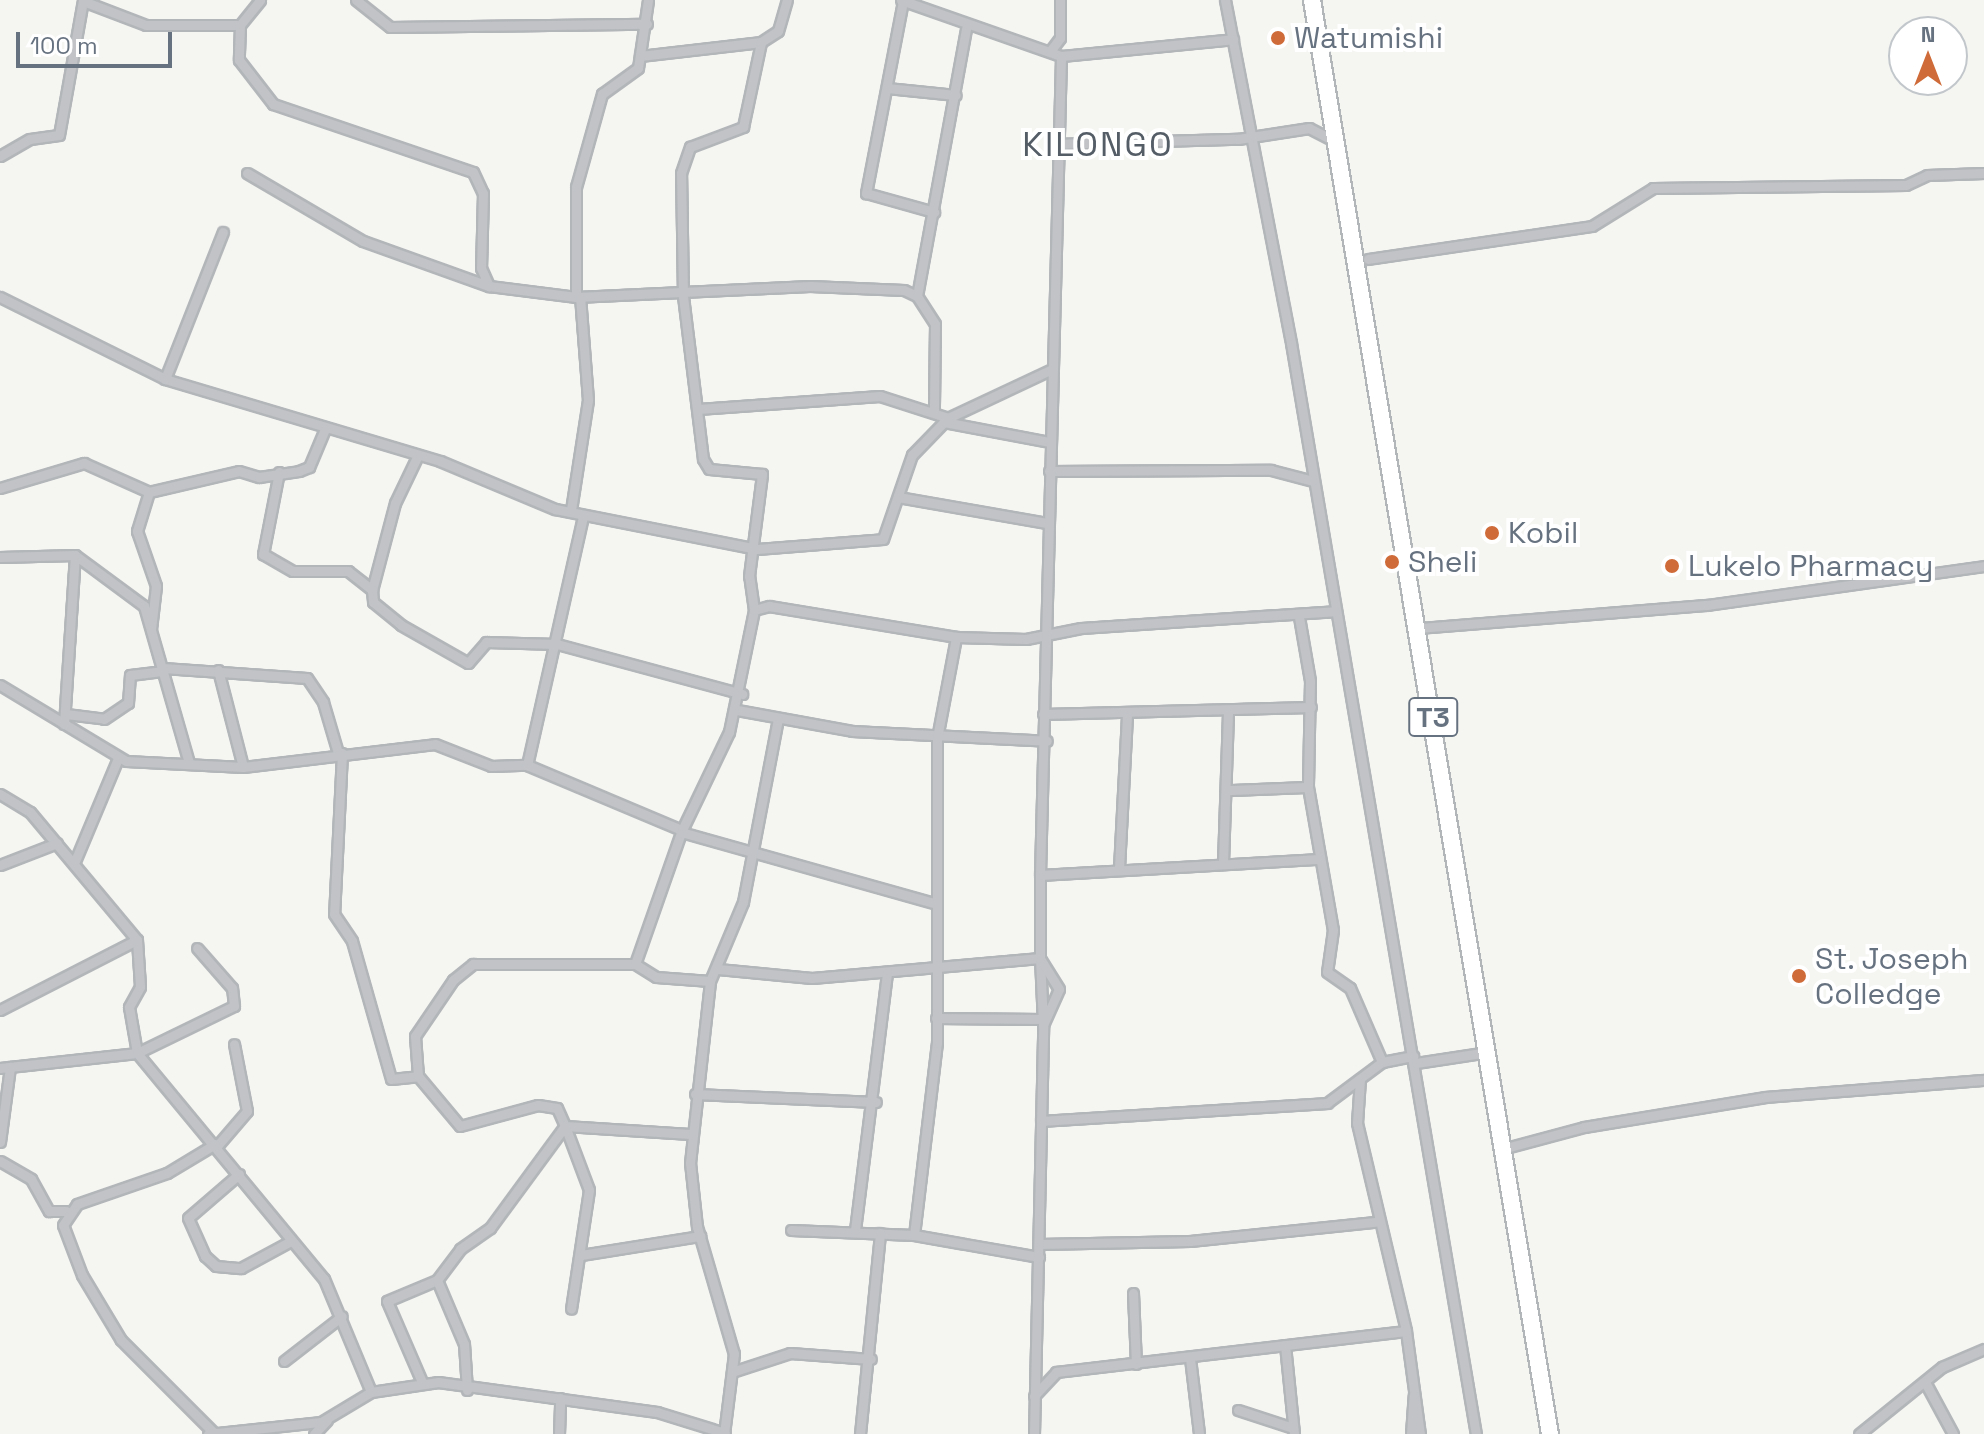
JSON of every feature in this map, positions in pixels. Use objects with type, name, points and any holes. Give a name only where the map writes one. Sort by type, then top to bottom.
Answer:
[{"type":"highway","name":"T3","points":[[1312,0],[1419,628],[1550,1434]]},
{"type":"street","points":[[0,156],[30,139],[59,135],[83,0],[146,25],[240,25]]},
{"type":"street","points":[[260,0],[240,25],[239,60],[273,104],[473,172],[483,193],[481,268],[489,286]]},
{"type":"street","points":[[356,0],[373,20],[399,28],[647,24]]},
{"type":"street","points":[[571,510],[588,400],[578,297],[576,187],[602,94],[631,78],[640,56],[647,24],[648,0]]},
{"type":"street","points":[[640,56],[761,42],[782,25],[787,0]]},
{"type":"street","points":[[1051,50],[1060,38],[1060,0]]},
{"type":"street","points":[[1225,0],[1313,481],[1476,1434]]},
{"type":"street","points":[[934,212],[866,193],[902,1],[966,28],[1051,50],[1061,56],[1233,39]]},
{"type":"street","points":[[934,412],[935,324],[917,296],[966,28]]},
{"type":"street","points":[[635,964],[682,831],[737,710],[754,610],[749,576],[757,549],[762,474],[706,467],[683,296],[683,158],[690,147],[743,127],[761,42]]},
{"type":"street","points":[[1034,1434],[1041,1121],[1040,875],[1047,741],[1043,714],[1042,636],[1050,442],[1054,144],[1061,56]]},
{"type":"street","points":[[887,88],[956,95]]},
{"type":"street","points":[[1054,144],[1252,137],[1309,128],[1336,142]]},
{"type":"street","points":[[247,173],[363,241],[489,286],[578,297],[683,296],[810,286],[917,296]]},
{"type":"street","points":[[1368,259],[1592,226],[1653,188],[1906,185],[1940,173],[1984,173]]},
{"type":"street","points":[[165,379],[223,232]]},
{"type":"street","points":[[0,297],[165,379],[418,455],[583,516],[757,549],[880,540],[912,455],[946,420],[1050,370]]},
{"type":"street","points":[[698,409],[880,396],[934,412],[946,420],[1050,442]]},
{"type":"street","points":[[0,488],[84,463],[149,492],[239,471],[307,469],[325,429]]},
{"type":"street","points":[[418,455],[395,503],[372,590],[373,602],[401,625],[468,663],[486,642],[557,644],[742,694]]},
{"type":"street","points":[[1049,471],[1271,470],[1313,481]]},
{"type":"street","points":[[279,472],[263,554],[293,571],[348,571],[372,590]]},
{"type":"street","points":[[149,492],[137,531],[156,586],[151,629]]},
{"type":"street","points":[[898,497],[1047,523]]},
{"type":"street","points":[[527,765],[557,644],[583,516]]},
{"type":"street","points":[[65,719],[75,555]]},
{"type":"street","points":[[0,557],[75,555],[144,606],[189,763]]},
{"type":"street","points":[[1419,628],[1707,605],[1984,566]]},
{"type":"street","points":[[754,610],[769,606],[956,637],[1042,636],[1129,624],[1299,617],[1334,611]]},
{"type":"street","points":[[1299,617],[1311,707],[1308,787],[1333,930],[1327,972],[1350,988],[1382,1062]]},
{"type":"street","points":[[914,1235],[932,1125],[936,1018],[934,903],[941,861],[933,835],[937,738],[956,637]]},
{"type":"street","points":[[65,719],[104,719],[128,703],[128,675],[163,670],[218,670],[313,681],[340,753],[334,914],[356,952],[391,1079],[418,1076]]},
{"type":"street","points":[[218,670],[243,767]]},
{"type":"street","points":[[0,685],[65,719],[118,758],[243,767],[435,744],[491,766],[527,765],[682,831],[754,849],[934,903]]},
{"type":"street","points":[[1043,714],[1127,717],[1228,714],[1311,707]]},
{"type":"street","points":[[737,710],[778,719],[937,738],[1047,741]]},
{"type":"street","points":[[1223,863],[1230,790],[1228,714]]},
{"type":"street","points":[[1119,868],[1127,717]]},
{"type":"street","points":[[314,1434],[327,1420],[371,1392],[422,1382],[657,1412],[724,1434],[735,1371],[700,1236],[690,1134],[710,981],[718,969],[754,849],[778,719]]},
{"type":"street","points":[[75,861],[118,758]]},
{"type":"street","points":[[1230,790],[1308,787]]},
{"type":"street","points":[[0,794],[22,804],[75,861],[137,940],[140,987],[129,1007],[137,1053],[324,1279],[342,1316],[371,1392]]},
{"type":"street","points":[[0,865],[57,843]]},
{"type":"street","points":[[1040,875],[1119,868],[1320,859]]},
{"type":"street","points":[[0,1010],[137,940]]},
{"type":"street","points":[[0,1142],[5,1068],[137,1053],[234,1006],[232,988],[197,948]]},
{"type":"street","points":[[718,969],[812,978],[887,973],[933,963],[1040,958]]},
{"type":"street","points":[[1040,958],[1059,989],[1042,1022]]},
{"type":"street","points":[[571,1309],[589,1190],[557,1108],[538,1105],[460,1126],[418,1076],[415,1036],[453,980],[473,964],[635,964],[656,977],[710,981]]},
{"type":"street","points":[[855,1230],[876,1102],[887,973]]},
{"type":"street","points":[[936,1018],[1042,1022]]},
{"type":"street","points":[[0,1161],[31,1179],[49,1211],[66,1211],[167,1173],[216,1145],[247,1111],[234,1044]]},
{"type":"street","points":[[1041,1121],[1327,1103],[1382,1062],[1488,1052]]},
{"type":"street","points":[[1360,1079],[1357,1123],[1375,1222],[1406,1331],[1420,1434]]},
{"type":"street","points":[[1502,1149],[1584,1127],[1766,1097],[1984,1080]]},
{"type":"street","points":[[695,1094],[876,1102]]},
{"type":"street","points":[[565,1126],[690,1134]]},
{"type":"street","points":[[422,1382],[387,1301],[437,1280],[460,1249],[490,1228],[565,1126]]},
{"type":"street","points":[[239,1174],[188,1218],[205,1256],[216,1266],[241,1268],[291,1241]]},
{"type":"street","points":[[66,1211],[63,1225],[82,1275],[121,1340],[214,1433]]},
{"type":"street","points":[[1039,1244],[1190,1241],[1375,1222]]},
{"type":"street","points":[[791,1230],[855,1230],[914,1235],[1039,1257]]},
{"type":"street","points":[[860,1434],[871,1359],[880,1233]]},
{"type":"street","points":[[581,1255],[700,1236]]},
{"type":"street","points":[[437,1280],[464,1344],[467,1390]]},
{"type":"street","points":[[1133,1293],[1136,1364]]},
{"type":"street","points":[[284,1361],[342,1316]]},
{"type":"street","points":[[1034,1359],[1056,1372],[1406,1331]]},
{"type":"street","points":[[1238,1410],[1294,1431],[1285,1345]]},
{"type":"street","points":[[1859,1434],[1926,1384],[1942,1367],[1984,1349]]},
{"type":"street","points":[[735,1371],[783,1354],[871,1359]]},
{"type":"street","points":[[1190,1358],[1199,1434]]},
{"type":"street","points":[[1034,1396],[1056,1372]]},
{"type":"street","points":[[1926,1384],[1953,1434]]},
{"type":"street","points":[[1411,1434],[1414,1394]]},
{"type":"street","points":[[559,1434],[560,1398]]},
{"type":"street","points":[[208,1434],[327,1420]]},
{"type":"place","name":"Watumishi","points":[[1278,38]]},
{"type":"place","name":"Kobil","points":[[1492,533]]},
{"type":"place","name":"Sheli","points":[[1392,562]]},
{"type":"place","name":"Lukelo Pharmacy","points":[[1672,566]]},
{"type":"place","name":"St. Joseph Colledge","points":[[1799,976]]},
{"type":"district","name":"KILONGO","points":[[1098,145]]}]
